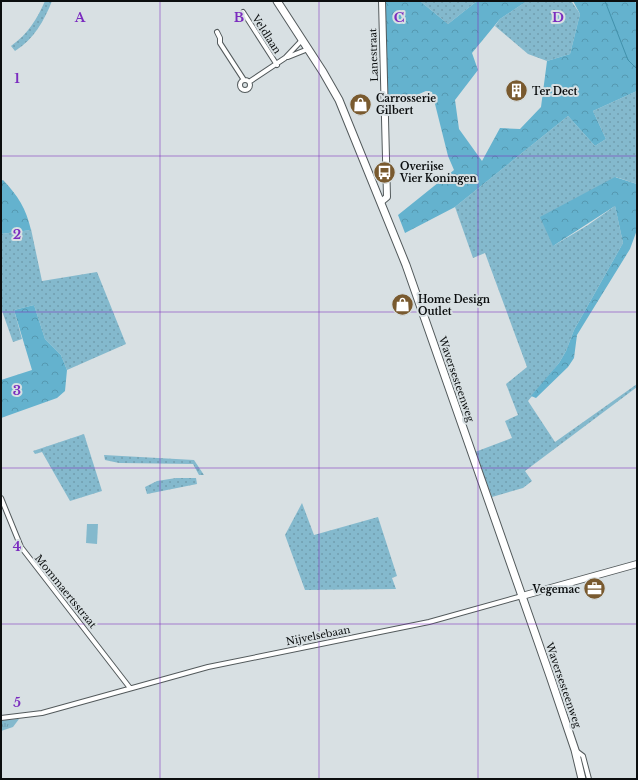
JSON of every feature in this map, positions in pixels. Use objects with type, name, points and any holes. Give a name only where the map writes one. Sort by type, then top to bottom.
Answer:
[{"type":"main road","name":"Waversesteenweg","points":[[277,1],[340,103],[406,264],[575,750],[582,779]]},
{"type":"street","name":"Lanestraat","points":[[381,202],[387,196],[382,1]]},
{"type":"street","name":"Veldlaan","points":[[243,12],[277,65]]},
{"type":"street","name":"Veldlaan","points":[[217,32],[220,38],[220,43],[244,80],[240,83],[242,89],[249,88],[249,82],[277,65],[302,40]]},
{"type":"street","name":"Veldlaan","points":[[285,58],[308,49]]},
{"type":"street","points":[[244,80],[249,82]]},
{"type":"street","name":"Mommaertsstraat","points":[[1,498],[21,547],[130,688]]},
{"type":"street","name":"Nijvelsebaan","points":[[1,718],[42,714],[208,667],[429,622],[637,564]]},
{"type":"street","points":[[575,750],[583,756],[589,779]]},
{"type":"green space","points":[[45,1],[52,1],[46,16],[28,41],[15,51],[11,46],[31,26]]},
{"type":"green space","points":[[383,1],[420,1],[448,24],[477,1],[527,1],[500,19],[472,53],[478,70],[455,100],[459,129],[482,161],[500,128],[520,129],[541,107],[547,61],[570,54],[580,14],[573,1],[635,1],[637,6],[637,91],[593,111],[606,139],[595,146],[568,116],[455,207],[405,233],[398,215],[454,170],[448,156],[432,92],[426,91],[389,107],[385,65]]},
{"type":"green space","points":[[420,1],[477,1],[448,24]]},
{"type":"green space","points":[[527,1],[572,2],[580,14],[570,54],[547,61],[528,54],[495,26],[500,19]]},
{"type":"green space","points":[[637,91],[637,184],[616,177],[553,246],[588,225],[615,206],[623,243],[574,330],[566,351],[559,363],[528,401],[555,442],[637,384],[637,387],[525,471],[532,481],[523,488],[492,497],[475,452],[512,438],[505,421],[518,415],[506,384],[527,367],[485,253],[473,258],[455,207],[568,116],[595,146],[606,139],[593,111]]},
{"type":"green space","points":[[615,177],[637,184],[637,230],[630,249],[577,335],[574,358],[568,367],[536,398],[531,396],[559,363],[566,351],[574,330],[623,243],[615,206],[553,246],[540,217]]},
{"type":"green space","points":[[3,180],[21,203],[27,215],[31,230],[1,234],[1,181]]},
{"type":"green space","points":[[31,229],[42,281],[97,272],[126,344],[67,370],[61,355],[45,339],[34,305],[14,310],[22,339],[13,342],[1,308],[1,234]]},
{"type":"green space","points":[[34,305],[45,339],[61,355],[67,370],[65,391],[57,398],[1,418],[1,380],[32,370],[14,310]]},
{"type":"green space","points":[[84,434],[102,491],[70,501],[42,452],[35,454],[33,451]]},
{"type":"green space","points":[[104,455],[194,460],[204,475],[199,475],[193,464],[119,463],[105,460]]},
{"type":"green space","points":[[176,478],[196,478],[197,484],[147,494],[145,487],[157,481]]},
{"type":"green space","points":[[302,503],[314,535],[378,517],[397,576],[392,578],[396,589],[305,590],[285,535]]},
{"type":"green space","points":[[87,524],[98,524],[97,544],[86,543]]},
{"type":"green space","points":[[19,719],[13,727],[1,731],[2,720]]},
{"type":"waterway","points":[[605,1],[628,60],[637,69]]},
{"type":"place","name":"Ter Dect","points":[[517,91]]},
{"type":"place","name":"Carrosserie Gilbert","points":[[360,104]]},
{"type":"place","name":"Overijse Vier Koningen","points":[[384,172]]},
{"type":"place","name":"Home Design Outlet","points":[[403,305]]},
{"type":"place","name":"Vegemac","points":[[595,589]]}]
